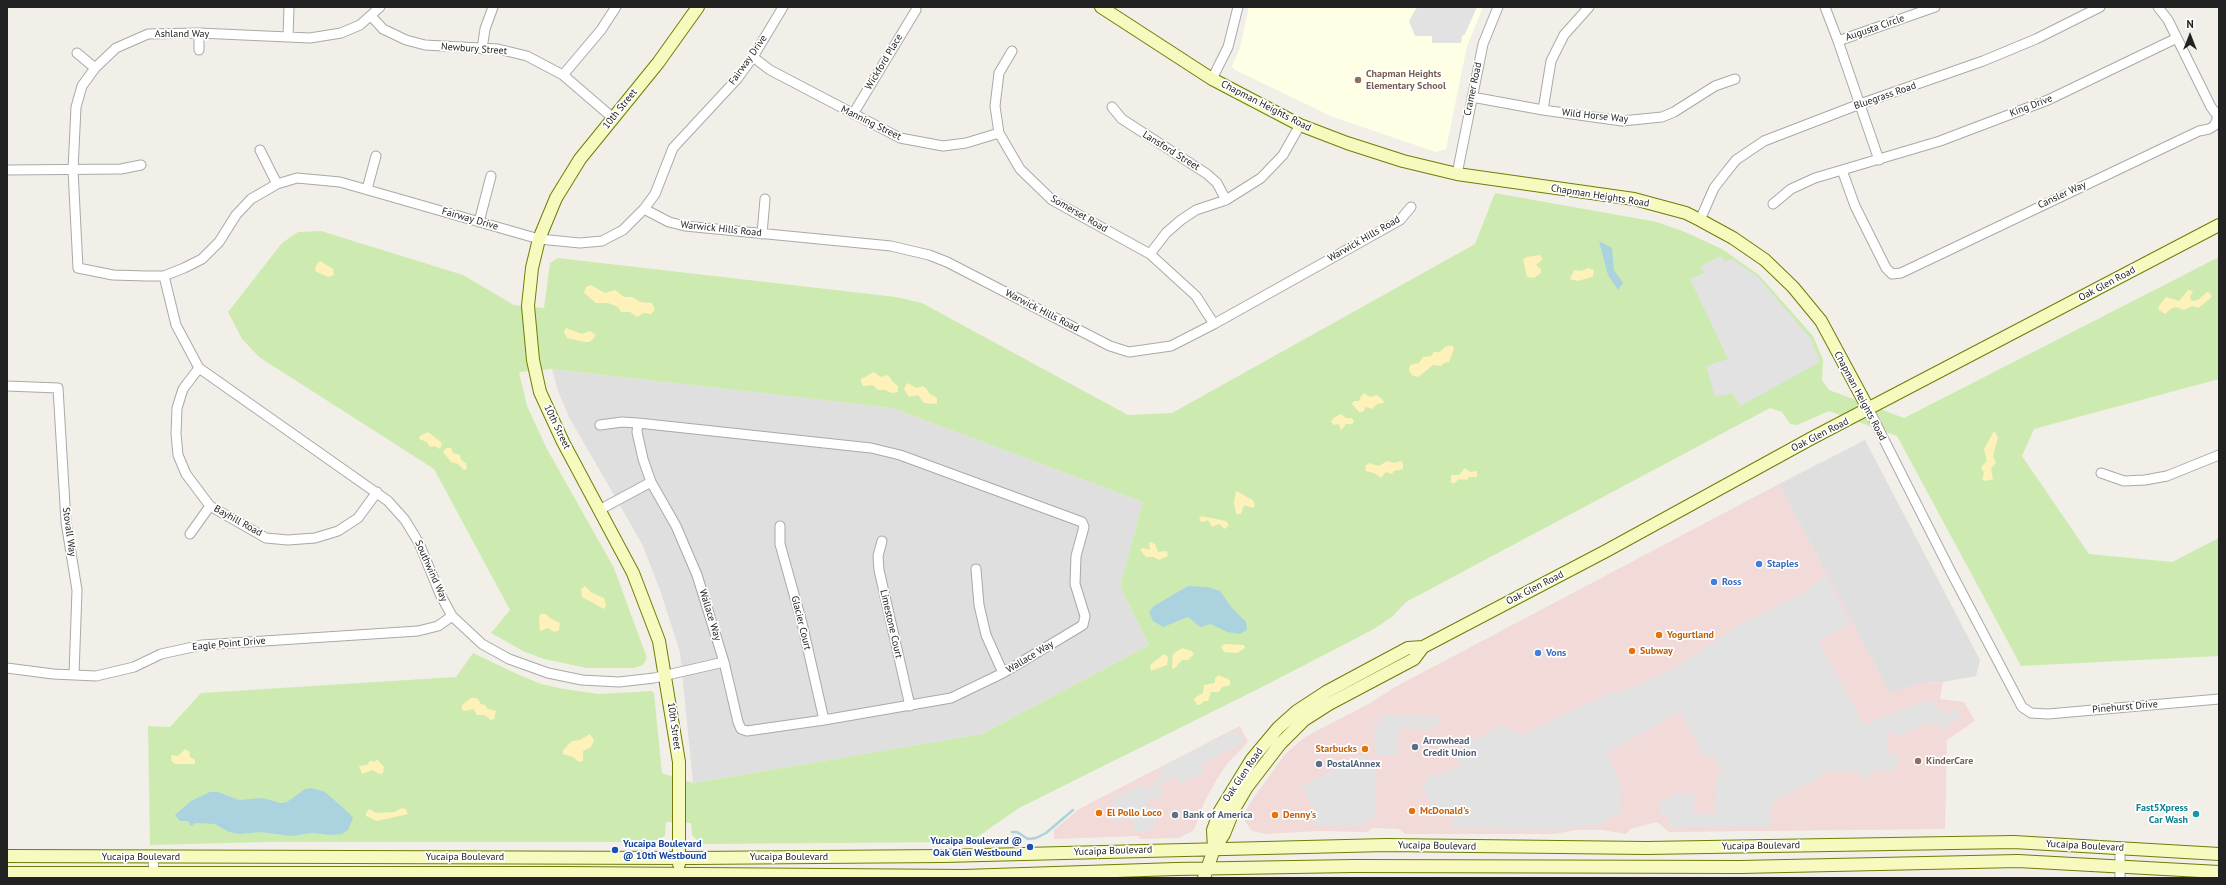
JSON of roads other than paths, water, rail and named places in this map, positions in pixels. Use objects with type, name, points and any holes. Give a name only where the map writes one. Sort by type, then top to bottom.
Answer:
[{"type":"main road","name":"10th Street","points":[[679,876],[679,762],[659,641],[652,619],[633,574],[550,415],[540,392],[533,360],[528,306],[532,268],[539,239],[556,198],[580,159],[681,33],[698,7]]},
{"type":"main road","name":"Chapman Heights Road","points":[[1100,7],[1212,79],[1300,125],[1403,161],[1457,174],[1634,199],[1680,212],[1700,220],[1733,238],[1765,260],[1793,286],[1821,321],[1869,410]]},
{"type":"main road","name":"Oak Glen Road","points":[[1205,873],[1214,849],[1224,834],[1234,809],[1247,787],[1280,744],[1299,725],[1329,704],[1414,659],[1423,647],[1606,551],[1812,438],[1869,410],[2219,225]]},
{"type":"main road","name":"Yucaipa Boulevard","points":[[7,856],[679,858],[943,856],[1386,845],[1646,848],[2014,842],[2219,854]]},
{"type":"main road","name":"Yucaipa Boulevard","points":[[7,873],[154,876],[964,876],[1205,873],[1353,866],[1732,867],[2018,861],[2120,872],[2219,872]]},
{"type":"street","points":[[288,37],[289,7]]},
{"type":"street","name":"Ashland Way","points":[[78,268],[73,170],[76,107],[82,86],[95,68],[116,48],[148,34],[199,33],[310,38],[341,33],[360,24],[380,7]]},
{"type":"street","points":[[482,49],[485,29],[493,7]]},
{"type":"street","points":[[563,75],[601,30],[616,7]]},
{"type":"street","name":"Fairway Drive","points":[[78,268],[113,275],[164,276],[202,259],[219,242],[236,215],[251,199],[278,184],[297,178],[318,178],[367,189],[539,239],[580,243],[602,241],[623,230],[644,209],[654,194],[673,148],[722,96],[753,57],[783,7]]},
{"type":"street","points":[[1212,79],[1228,48],[1238,7]]},
{"type":"street","name":"Cramer Road","points":[[1457,174],[1483,44],[1498,7]]},
{"type":"street","points":[[1543,110],[1551,61],[1564,35],[1589,7]]},
{"type":"street","points":[[1825,7],[1879,160]]},
{"type":"street","name":"Augusta Circle","points":[[1838,41],[1935,7]]},
{"type":"street","name":"Bluegrass Road","points":[[1700,220],[1714,188],[1736,160],[1749,150],[1778,134],[1983,61],[2036,39],[2100,7]]},
{"type":"street","name":"Cansler Way","points":[[1842,170],[1855,206],[1886,268],[1892,274],[1901,273],[2125,165],[2198,131],[2214,126],[2217,120],[2217,115],[2211,107],[2168,20],[2158,7]]},
{"type":"street","name":"Wickford Place","points":[[853,114],[916,10]]},
{"type":"street","name":"Newbury Street","points":[[371,16],[383,29],[406,40],[425,45],[514,51],[542,62],[563,75],[613,118]]},
{"type":"street","points":[[199,33],[199,50]]},
{"type":"street","name":"King Drive","points":[[1773,204],[1797,186],[1815,178],[1940,141],[2048,100],[2177,38]]},
{"type":"street","name":"Somerset Road","points":[[1012,51],[999,73],[995,106],[999,133],[1020,169],[1052,200],[1150,254],[1196,296],[1214,324]]},
{"type":"street","points":[[77,53],[95,68]]},
{"type":"street","name":"Manning Street","points":[[753,57],[770,70],[900,138],[935,145],[966,143],[999,133]]},
{"type":"street","name":"Wild Horse Way","points":[[1472,97],[1543,110],[1622,121],[1649,119],[1674,112],[1715,86],[1735,80]]},
{"type":"street","name":"Lansford Street","points":[[1112,107],[1122,119],[1207,174],[1216,183],[1226,200]]},
{"type":"street","points":[[1150,254],[1166,232],[1181,220],[1196,210],[1226,200],[1247,188],[1274,166],[1283,156],[1300,125]]},
{"type":"street","points":[[260,150],[278,184]]},
{"type":"street","points":[[367,189],[376,156]]},
{"type":"street","points":[[7,170],[121,169],[141,165]]},
{"type":"street","points":[[479,222],[491,176]]},
{"type":"street","points":[[762,234],[765,199]]},
{"type":"street","name":"Warwick Hills Road","points":[[644,209],[669,222],[684,226],[891,246],[929,255],[948,262],[1110,346],[1129,352],[1172,346],[1400,220],[1411,207]]},
{"type":"street","name":"Southwind Way","points":[[164,276],[176,324],[198,368],[377,492],[405,520],[419,543],[440,594],[452,616],[482,644],[509,659],[548,673],[582,680],[619,682],[666,676],[724,662]]},
{"type":"street","name":"Bayhill Road","points":[[198,368],[183,389],[177,408],[176,434],[178,455],[186,474],[210,506],[266,538],[288,540],[314,538],[338,531],[358,518],[377,492]]},
{"type":"street","name":"Stovall Way","points":[[7,386],[58,388],[66,522],[69,547],[75,568],[77,590],[74,675]]},
{"type":"street","name":"Chapman Heights Road","points":[[1869,410],[1952,574],[2022,707],[2031,713]]},
{"type":"street","name":"Wallace Way","points":[[600,425],[622,422],[638,423],[871,448],[900,455],[1082,522],[1084,527],[1076,556],[1075,584],[1085,616],[1083,625],[1003,673],[951,698],[824,720],[748,731],[741,729],[724,662],[697,575],[676,526],[651,482],[643,459],[637,432],[638,423]]},
{"type":"street","points":[[2101,473],[2124,480],[2145,480],[2167,476],[2219,455]]},
{"type":"street","points":[[600,509],[651,482]]},
{"type":"street","points":[[190,534],[210,506]]},
{"type":"street","name":"Glacier Court","points":[[780,526],[780,544],[802,623],[824,720]]},
{"type":"street","name":"Limestone Court","points":[[882,541],[878,556],[879,570],[910,706]]},
{"type":"street","points":[[976,569],[979,605],[986,636],[1003,673]]},
{"type":"street","name":"Eagle Point Drive","points":[[7,668],[96,676],[134,667],[161,654],[202,645],[418,631],[438,626],[452,616]]},
{"type":"street","name":"Pinehurst Drive","points":[[2031,713],[2048,714],[2219,699]]},
{"type":"street","points":[[2120,848],[2120,872]]},
{"type":"street","points":[[154,857],[154,876]]},
{"type":"water","points":[[1599,241],[1612,248],[1614,270],[1623,283],[1618,290],[1608,275]]},
{"type":"water","points":[[1188,586],[1207,587],[1220,591],[1231,607],[1246,622],[1247,630],[1240,634],[1227,632],[1211,624],[1200,627],[1188,617],[1163,627],[1153,621],[1149,612],[1154,606]]},
{"type":"water","points":[[312,788],[325,792],[349,813],[353,818],[348,830],[342,834],[330,835],[313,833],[291,836],[260,832],[240,834],[229,832],[215,824],[196,823],[191,826],[188,821],[180,821],[175,815],[191,801],[210,792],[218,792],[239,800],[262,798],[281,803],[287,802],[305,789]]},
{"type":"waterway","points":[[1012,832],[1017,832],[1028,839],[1036,838],[1046,833],[1073,810]]},
{"type":"place","name":"Chapman Heights Elementary School","points":[[1358,80]]},
{"type":"place","name":"Staples","points":[[1759,564]]},
{"type":"place","name":"Ross","points":[[1714,582]]},
{"type":"place","name":"Yogurtland","points":[[1659,635]]},
{"type":"place","name":"Subway","points":[[1632,651]]},
{"type":"place","name":"Vons","points":[[1538,653]]},
{"type":"place","name":"Arrowhead Credit Union","points":[[1415,747]]},
{"type":"place","name":"Starbucks","points":[[1365,749]]},
{"type":"place","name":"KinderCare","points":[[1918,761]]},
{"type":"place","name":"PostalAnnex","points":[[1319,764]]},
{"type":"place","name":"McDonald's","points":[[1412,811]]},
{"type":"place","name":"El Pollo Loco","points":[[1099,813]]},
{"type":"place","name":"Fast5Xpress Car Wash","points":[[2196,814]]},
{"type":"place","name":"Bank of America","points":[[1175,815]]},
{"type":"place","name":"Denny's","points":[[1275,815]]},
{"type":"place","name":"Yucaipa Boulevard @ Oak Glen Westbound","points":[[1030,847]]},
{"type":"place","name":"Yucaipa Boulevard @ 10th Westbound","points":[[615,850]]}]
